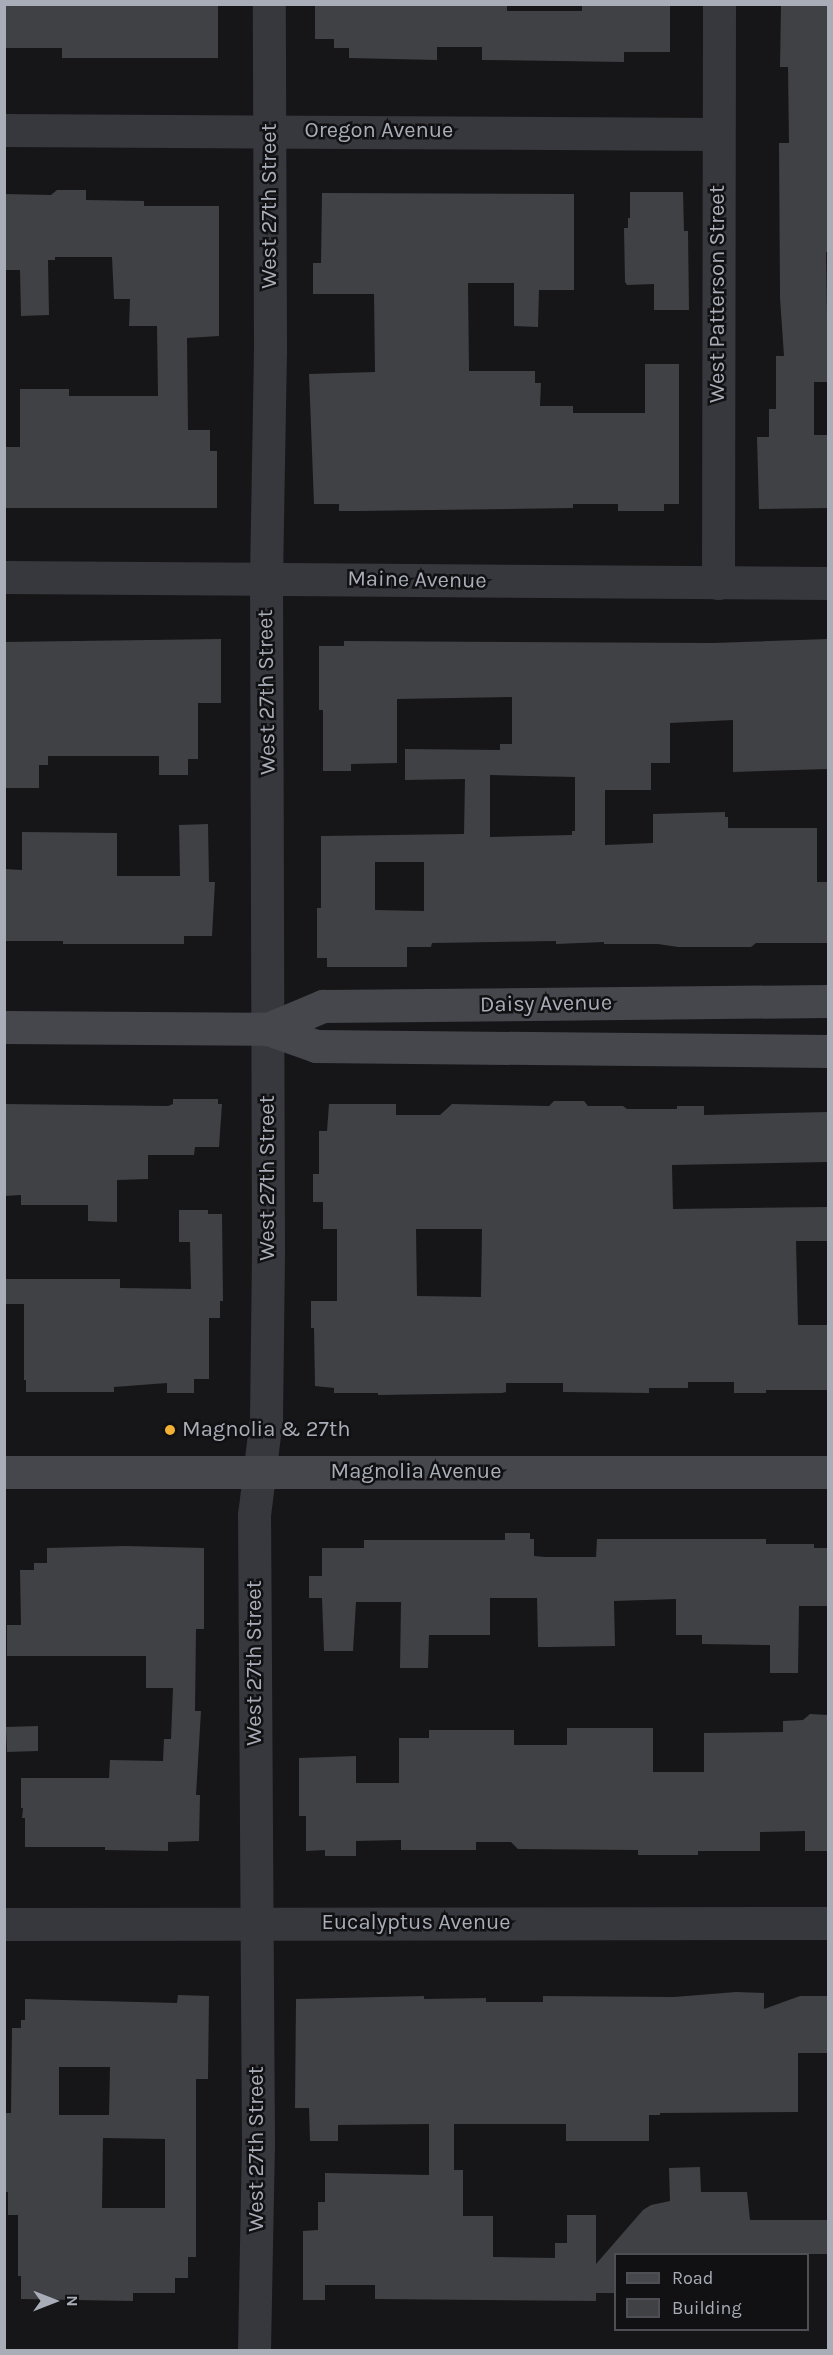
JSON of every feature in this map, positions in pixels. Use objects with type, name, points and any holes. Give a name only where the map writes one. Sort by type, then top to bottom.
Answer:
[{"type":"street","name":"West 27th Street","points":[[255,2350],[258,2146],[254,1515],[266,1418],[269,4]]},
{"type":"street","name":"West Patterson Street","points":[[718,584],[719,4]]},
{"type":"street","name":"Oregon Avenue","points":[[4,130],[718,134]]},
{"type":"street","name":"Maine Avenue","points":[[4,577],[718,584],[828,583]]},
{"type":"street","name":"Daisy Avenue","points":[[268,1029],[323,1006],[828,1001]]},
{"type":"street","name":"Daisy Avenue","points":[[4,1027],[268,1029],[316,1046],[828,1050]]},
{"type":"street","name":"Magnolia Avenue","points":[[4,1472],[828,1472]]},
{"type":"street","name":"Eucalyptus Avenue","points":[[4,1924],[828,1923]]},
{"type":"building","points":[[4,4],[218,4],[218,58],[62,58],[62,48],[4,48]]},
{"type":"building","points":[[315,4],[507,4],[507,11],[582,11],[582,4],[670,4],[670,52],[624,52],[624,62],[482,60],[482,47],[437,47],[437,60],[349,58],[349,48],[334,48],[334,39],[315,39]]},
{"type":"building","points":[[781,4],[828,4],[828,252],[826,252],[828,382],[814,382],[814,435],[828,435],[828,508],[759,509],[757,437],[769,437],[769,409],[776,409],[776,356],[784,356],[780,298],[779,143],[789,143],[788,67],[780,67]]},
{"type":"building","points":[[57,190],[86,190],[86,200],[144,201],[144,206],[219,206],[219,336],[187,338],[188,430],[210,430],[210,451],[217,451],[217,508],[4,508],[4,447],[20,447],[20,389],[69,389],[69,396],[158,396],[157,326],[129,326],[130,299],[114,299],[112,257],[55,257],[55,260],[48,260],[49,315],[21,316],[20,270],[4,270],[4,194],[51,195]]},
{"type":"building","points":[[630,192],[683,192],[684,231],[688,231],[689,310],[654,310],[654,284],[627,285],[625,282],[624,228],[628,228],[628,218],[630,218]]},
{"type":"building","points":[[322,193],[574,194],[574,290],[539,290],[538,327],[514,326],[514,283],[468,283],[469,371],[535,371],[535,383],[541,383],[540,406],[573,406],[573,413],[645,413],[645,364],[679,364],[679,504],[664,504],[664,511],[618,511],[618,504],[573,504],[573,508],[339,511],[339,504],[314,504],[309,374],[375,372],[374,294],[313,294],[313,263],[321,263]]},
{"type":"building","points":[[221,639],[221,703],[198,703],[198,759],[188,759],[188,775],[159,775],[159,756],[48,756],[48,765],[39,765],[39,788],[4,788],[4,642]]},
{"type":"building","points":[[828,639],[828,769],[733,772],[733,720],[670,723],[670,763],[651,763],[651,790],[605,790],[605,845],[653,843],[653,814],[725,812],[725,817],[728,817],[728,828],[817,828],[817,882],[828,882],[828,943],[756,943],[751,947],[678,947],[658,944],[604,944],[604,942],[556,944],[556,941],[432,943],[431,947],[407,947],[407,967],[327,967],[327,958],[317,958],[317,908],[321,908],[321,836],[464,834],[465,779],[405,780],[405,749],[500,750],[500,744],[512,744],[512,697],[397,699],[397,763],[351,764],[351,771],[323,771],[323,710],[319,710],[319,646],[344,646],[344,641],[713,643]],"holes":[[[490,775],[575,777],[575,831],[572,831],[572,835],[490,837]],[[375,862],[424,862],[424,911],[375,910]]]},
{"type":"building","points":[[208,824],[209,882],[215,882],[212,936],[184,936],[184,944],[63,944],[63,941],[4,941],[4,869],[22,870],[22,832],[117,833],[117,876],[180,876],[179,825]]},
{"type":"building","points":[[173,1099],[218,1099],[218,1104],[222,1104],[219,1147],[195,1147],[194,1155],[148,1155],[148,1179],[117,1180],[117,1222],[88,1221],[88,1205],[21,1205],[21,1195],[4,1196],[4,1104],[168,1106],[173,1104]]},
{"type":"building","points":[[554,1101],[584,1101],[588,1106],[623,1106],[627,1109],[677,1109],[677,1106],[704,1106],[704,1115],[828,1112],[828,1162],[672,1165],[673,1209],[828,1207],[828,1241],[796,1241],[798,1325],[828,1325],[828,1390],[766,1390],[766,1393],[734,1393],[734,1382],[688,1382],[688,1388],[649,1388],[649,1393],[563,1392],[563,1383],[506,1383],[506,1392],[502,1393],[378,1395],[378,1393],[334,1393],[334,1388],[315,1386],[311,1301],[337,1301],[337,1229],[323,1229],[323,1202],[313,1202],[313,1174],[319,1174],[319,1131],[327,1131],[329,1104],[396,1104],[396,1115],[440,1115],[452,1104],[549,1106]],"holes":[[[416,1229],[482,1229],[481,1297],[417,1296]]]},
{"type":"building","points":[[179,1210],[208,1210],[208,1214],[222,1214],[223,1301],[220,1301],[220,1318],[209,1318],[209,1379],[194,1379],[194,1393],[167,1393],[167,1383],[114,1387],[114,1392],[26,1392],[24,1304],[4,1304],[4,1279],[120,1279],[120,1288],[191,1289],[190,1242],[179,1242]]},
{"type":"building","points":[[505,1533],[530,1533],[530,1539],[534,1539],[534,1556],[545,1557],[596,1557],[597,1539],[766,1539],[766,1544],[814,1544],[814,1548],[828,1548],[828,1606],[799,1606],[798,1673],[770,1673],[770,1645],[702,1644],[702,1635],[676,1635],[676,1599],[614,1601],[615,1646],[538,1647],[537,1598],[490,1598],[490,1635],[429,1635],[428,1668],[400,1668],[401,1602],[356,1602],[353,1651],[324,1651],[322,1598],[309,1598],[309,1576],[322,1576],[322,1548],[364,1548],[364,1540],[505,1540]]},
{"type":"building","points":[[125,1546],[204,1548],[204,1629],[196,1629],[195,1711],[201,1711],[196,1795],[200,1795],[199,1841],[168,1842],[168,1851],[105,1850],[105,1847],[25,1847],[21,1778],[109,1778],[110,1760],[163,1761],[164,1739],[171,1739],[173,1688],[146,1688],[146,1656],[7,1656],[7,1625],[21,1625],[20,1570],[34,1570],[34,1563],[47,1563],[47,1548]]},
{"type":"building","points":[[810,1714],[828,1715],[828,1851],[805,1851],[805,1831],[760,1832],[760,1851],[698,1851],[698,1855],[638,1855],[638,1850],[518,1849],[511,1842],[476,1842],[476,1850],[401,1850],[401,1840],[356,1841],[356,1856],[325,1856],[325,1850],[306,1851],[306,1816],[299,1816],[299,1758],[356,1756],[356,1783],[399,1783],[399,1738],[429,1738],[429,1730],[514,1730],[514,1745],[567,1745],[567,1728],[653,1728],[653,1772],[704,1772],[704,1733],[783,1732],[783,1721],[803,1720]]},
{"type":"building","points":[[38,1726],[38,1751],[7,1752],[6,1727]]},
{"type":"building","points":[[736,1992],[764,1993],[764,2009],[800,1996],[828,1996],[828,2053],[798,2053],[798,2112],[649,2115],[649,2141],[566,2141],[566,2124],[454,2124],[454,2170],[463,2170],[463,2216],[493,2216],[493,2257],[555,2258],[555,2243],[567,2243],[567,2215],[596,2215],[596,2264],[643,2210],[651,2205],[670,2201],[669,2168],[700,2167],[701,2192],[747,2192],[750,2220],[828,2220],[827,2254],[614,2253],[614,2293],[596,2293],[596,2301],[375,2299],[375,2285],[325,2285],[325,2300],[303,2300],[303,2231],[318,2230],[318,2202],[325,2202],[325,2173],[429,2175],[429,2124],[338,2125],[338,2141],[310,2141],[309,2108],[295,2108],[296,1999],[424,1996],[424,1999],[486,1998],[486,2002],[543,2002],[543,1996],[674,1997]]},
{"type":"building","points":[[178,1995],[209,1996],[208,2079],[196,2079],[196,2257],[188,2257],[188,2278],[175,2278],[175,2293],[133,2293],[133,2301],[21,2299],[21,2276],[18,2276],[18,2215],[8,2215],[8,2192],[4,2192],[4,2113],[11,2113],[12,2028],[21,2028],[21,2020],[25,2020],[25,1999],[177,2003]],"holes":[[[59,2067],[110,2067],[109,2115],[59,2115]],[[103,2138],[165,2139],[165,2208],[102,2208]]]},
{"type":"place","name":"Magnolia & 27th","points":[[170,1430]]}]
